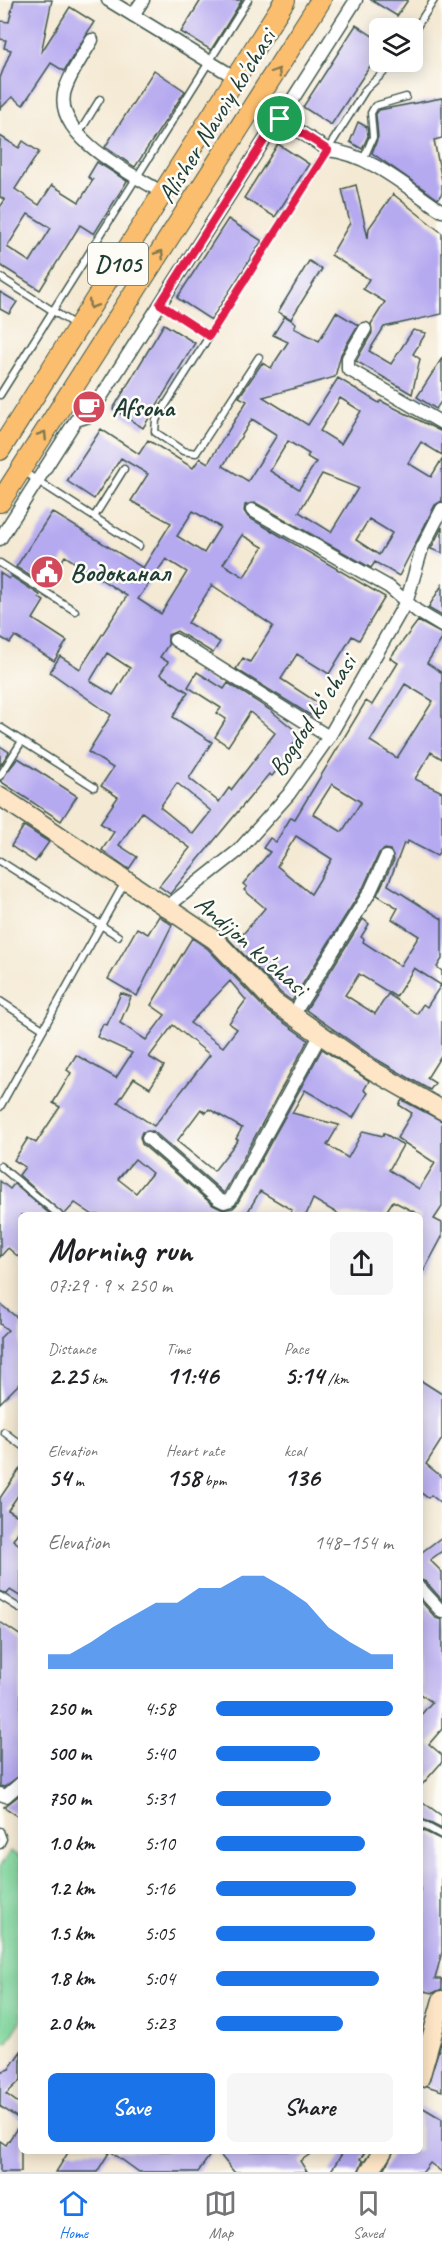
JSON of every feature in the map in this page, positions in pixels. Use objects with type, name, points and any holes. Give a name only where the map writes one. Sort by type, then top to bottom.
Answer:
[{"type":"main road","name":"Alisher Navoiy ko'chasi","points":[[0,450],[285,0]]},
{"type":"main road","name":"Alisher Navoiy ko'chasi","points":[[0,502],[29,476],[321,0]]},
{"type":"street","points":[[108,0],[236,78]]},
{"type":"street","points":[[133,15],[143,0]]},
{"type":"street","points":[[0,539],[29,476],[76,420],[89,416],[356,0]]},
{"type":"street","points":[[92,40],[65,90],[63,102],[65,113],[78,134],[102,156],[163,194]]},
{"type":"street","points":[[256,104],[328,150],[341,151],[363,160],[442,211]]},
{"type":"street","points":[[365,329],[348,358],[348,369],[442,423]]},
{"type":"street","name":"Bogdod koʻchasi","points":[[167,907],[238,851],[289,794],[329,737],[407,600],[422,548],[442,509]]},
{"type":"street","points":[[252,510],[389,587],[407,600],[417,611],[442,626]]},
{"type":"street","points":[[175,640],[329,737]]},
{"type":"street","name":"Andijon ko'chasi","points":[[3,800],[126,879],[215,940],[274,1002],[370,1069],[442,1110]]},
{"type":"street","points":[[293,1015],[370,892],[386,857]]},
{"type":"street","points":[[148,1138],[218,1199],[224,1202],[230,1200],[321,1034]]},
{"type":"street","points":[[423,1591],[442,1612]]},
{"type":"street","points":[[0,1794],[6,1796],[18,1786]]},
{"type":"street","points":[[423,2067],[442,2000]]},
{"type":"street","points":[[369,2172],[381,2154]]},
{"type":"lane","points":[[0,395],[248,0]]},
{"type":"lane","points":[[422,18],[434,0]]},
{"type":"lane","points":[[259,357],[196,453],[183,451],[160,436],[153,426],[366,89],[384,72]]},
{"type":"lane","points":[[363,160],[373,137],[371,113],[375,106],[406,97]]},
{"type":"lane","points":[[78,134],[100,99]]},
{"type":"lane","points":[[0,277],[78,327]]},
{"type":"lane","points":[[160,304],[209,336]]},
{"type":"lane","points":[[94,517],[124,469]]},
{"type":"lane","points":[[29,476],[139,546]]},
{"type":"lane","points":[[0,563],[75,611]]},
{"type":"lane","points":[[0,727],[94,787]]},
{"type":"lane","points":[[0,776],[22,741]]},
{"type":"lane","points":[[0,861],[118,936]]},
{"type":"lane","points":[[0,1107],[126,879]]},
{"type":"lane","points":[[0,1001],[43,1029]]},
{"type":"lane","points":[[0,1166],[55,1212]]},
{"type":"lane","points":[[4,1432],[18,1443]]},
{"type":"lane","points":[[0,1596],[18,1608]]},
{"type":"lane","points":[[423,1825],[442,1835]]},
{"type":"lane","points":[[0,1831],[3,1839],[0,1845]]},
{"type":"green space","points":[[10,1851],[18,1856],[18,2026],[7,2043],[0,2039],[0,1867]]},
{"type":"building","points":[[14,0],[52,0],[41,53],[70,7],[94,22],[64,71],[51,63],[23,105],[12,97],[0,109],[0,78],[11,50],[4,48],[6,40],[0,39],[0,21],[9,22]]},
{"type":"building","points":[[201,0],[242,0],[211,50],[181,32]]},
{"type":"building","points":[[371,0],[408,0],[397,16]]},
{"type":"building","points":[[356,25],[369,34],[369,68],[331,125],[303,107]]},
{"type":"building","points":[[154,70],[185,91],[135,167],[105,147]]},
{"type":"building","points":[[442,98],[442,138],[434,140],[442,181],[442,193],[438,199],[372,153],[378,137],[376,114],[379,110]]},
{"type":"building","points":[[358,122],[367,127],[368,136],[362,149],[350,142]]},
{"type":"building","points":[[0,136],[19,148],[23,141],[39,152],[15,189],[39,205],[52,185],[79,202],[93,180],[88,177],[97,162],[127,181],[94,234],[80,225],[40,290],[0,265],[0,207],[5,200],[0,197]],"holes":[[[28,214],[51,228],[30,262],[7,247]]]},
{"type":"building","points":[[278,144],[309,164],[275,217],[244,198]]},
{"type":"building","points":[[356,185],[368,238],[369,228],[393,194],[442,233],[442,314],[384,327],[369,351],[391,364],[413,330],[426,333],[413,354],[420,359],[412,394],[356,361],[372,333],[371,324],[385,302],[363,289],[369,279],[331,255],[350,223],[342,189]]},
{"type":"building","points":[[228,219],[262,241],[211,320],[177,298]]},
{"type":"building","points":[[309,261],[322,269],[291,319],[278,312]]},
{"type":"building","points":[[0,292],[17,302],[9,314],[0,309]]},
{"type":"building","points":[[336,312],[358,325],[341,354],[335,377],[263,397],[308,425],[338,378],[379,403],[381,401],[442,432],[442,455],[421,442],[408,463],[431,477],[442,459],[442,501],[435,505],[399,576],[375,562],[371,568],[256,503],[245,505],[244,511],[248,517],[385,597],[359,640],[352,636],[329,674],[297,654],[281,679],[318,703],[310,715],[236,669],[243,658],[250,662],[273,626],[212,585],[188,623],[220,642],[213,653],[177,631],[168,635],[168,645],[160,657],[168,662],[160,674],[188,692],[173,717],[212,742],[189,778],[219,802],[275,733],[250,712],[228,746],[215,737],[226,719],[217,713],[221,708],[188,687],[197,672],[224,689],[228,683],[270,710],[301,735],[291,747],[294,749],[272,776],[269,774],[170,894],[159,886],[190,848],[142,812],[119,845],[137,857],[129,869],[102,850],[114,832],[100,823],[118,797],[101,786],[113,768],[88,752],[111,715],[50,672],[60,656],[80,669],[127,596],[65,556],[46,586],[16,567],[52,512],[143,568],[171,523],[131,501],[148,474],[121,458],[94,499],[67,481],[101,429],[139,454],[148,440],[193,468],[200,458],[208,463],[247,401],[239,397],[262,363],[271,368],[288,342],[273,335],[285,316],[296,323],[294,328],[319,341]],"holes":[[[340,398],[361,411],[341,444],[320,431]],[[252,419],[277,435],[248,481],[223,466]],[[288,441],[309,454],[307,457],[316,462],[299,489],[270,471]],[[322,474],[358,488],[331,532],[299,512]],[[193,511],[220,527],[204,553],[177,536]],[[369,519],[392,533],[379,555],[356,540]],[[242,535],[263,547],[244,577],[223,564]],[[166,559],[187,572],[161,614],[138,599]],[[107,653],[130,668],[113,695],[90,681]],[[177,783],[211,811],[193,834],[160,807]]]},
{"type":"building","points":[[164,324],[195,343],[143,428],[113,409]]},
{"type":"building","points":[[442,358],[442,400],[436,409],[417,397]]},
{"type":"building","points":[[442,527],[442,553],[431,549]]},
{"type":"building","points":[[0,573],[9,579],[11,576],[40,595],[39,598],[44,601],[33,619],[67,641],[54,661],[15,636],[10,643],[0,637]]},
{"type":"building","points":[[442,585],[442,616],[428,608]]},
{"type":"building","points":[[418,621],[442,634],[442,639],[427,663],[442,673],[442,759],[431,752],[415,779],[442,792],[442,845],[437,856],[408,841],[407,844],[404,843],[388,885],[442,919],[442,959],[437,967],[442,971],[442,1054],[427,1078],[435,1083],[430,1090],[376,1059],[306,1010],[363,919],[369,924],[361,937],[364,939],[363,942],[400,966],[419,936],[392,919],[398,908],[377,895],[394,860],[390,850],[385,849],[379,853],[363,888],[292,1001],[281,993],[219,929],[222,926],[238,940],[265,908],[244,890],[247,887],[243,884],[270,852],[263,848],[270,838],[276,842],[291,817],[295,819],[366,701],[372,705],[398,663],[390,658]],"holes":[[[405,684],[433,701],[397,758],[370,741]],[[332,784],[361,802],[342,832],[313,814]],[[296,836],[332,859],[311,894],[277,866]],[[414,968],[441,985],[427,1007],[423,1004],[417,1014],[388,994],[375,1014],[345,995],[359,974],[396,997]]]},
{"type":"building","points":[[0,746],[9,752],[0,766]]},
{"type":"building","points":[[18,758],[77,796],[61,821],[0,781]]},
{"type":"building","points":[[24,826],[49,842],[35,862],[11,846]]},
{"type":"building","points":[[159,916],[172,925],[137,996],[108,979],[137,928],[148,934]]},
{"type":"building","points":[[192,938],[208,949],[266,1010],[308,1040],[224,1193],[153,1131],[142,1132],[140,1137],[142,1144],[213,1205],[223,1210],[233,1208],[237,1204],[322,1049],[369,1081],[364,1090],[368,1093],[353,1118],[305,1090],[292,1113],[339,1125],[327,1145],[348,1158],[363,1131],[383,1136],[384,1133],[403,1145],[389,1170],[419,1189],[435,1163],[397,1138],[412,1113],[399,1105],[402,1100],[442,1121],[442,1207],[434,1219],[442,1223],[442,1237],[423,1272],[423,1212],[414,1212],[393,1201],[386,1212],[335,1212],[313,1199],[307,1212],[291,1212],[292,1210],[260,1191],[248,1212],[88,1212],[75,1203],[67,1212],[61,1212],[19,1175],[25,1167],[14,1160],[28,1138],[36,1143],[60,1107],[53,1103],[71,1073],[67,1070],[76,1055],[116,1078],[132,1053],[97,1037],[103,1024],[107,1025],[121,993],[131,997],[120,1023],[146,1040],[165,1015],[151,1005]],"holes":[[[230,981],[246,1000],[229,1023],[237,1029],[223,1047],[190,1023]],[[173,1025],[210,1055],[154,1126],[118,1102],[134,1078],[150,1088],[164,1066],[149,1057]],[[201,1109],[206,1113],[209,1109],[242,1128],[236,1139],[238,1140],[214,1171],[177,1141]],[[135,1159],[152,1173],[136,1193],[118,1179]]]},
{"type":"building","points":[[0,1181],[10,1189],[14,1184],[47,1212],[18,1212],[18,1256],[8,1248],[0,1257]]},
{"type":"building","points":[[0,1304],[18,1318],[18,1385],[0,1403],[0,1338],[8,1330],[0,1324]]},
{"type":"building","points":[[423,1382],[442,1394],[442,1439],[426,1464],[442,1477],[442,1504],[431,1495],[428,1498],[423,1494]]},
{"type":"building","points":[[18,1471],[18,1495],[8,1510],[18,1516],[18,1532],[13,1540],[18,1544],[18,1595],[10,1590],[7,1594],[0,1591],[0,1498]]},
{"type":"building","points":[[442,1537],[442,1551],[430,1560],[442,1572],[442,1600],[423,1581],[423,1551]]},
{"type":"building","points":[[423,1603],[436,1618],[442,1620],[442,1729],[429,1744],[442,1755],[442,1762],[423,1784],[423,1712],[432,1702],[423,1696]]},
{"type":"building","points":[[0,1622],[18,1634],[18,1777],[4,1787],[0,1786]]},
{"type":"building","points":[[18,1796],[18,1816],[4,1807]]},
{"type":"building","points":[[423,1802],[442,1816],[442,1829],[423,1820]]},
{"type":"building","points":[[423,1830],[442,1840],[442,1952],[435,1979],[442,1979],[442,1989],[433,1993],[423,1991]]},
{"type":"building","points":[[442,2043],[442,2091],[427,2086]]},
{"type":"building","points":[[18,2056],[18,2083],[6,2094],[18,2103],[18,2118],[0,2106],[0,2072],[9,2069]]},
{"type":"building","points":[[423,2108],[442,2119],[442,2172],[430,2163],[423,2172],[383,2172],[392,2154],[423,2154]]},
{"type":"building","points":[[18,2127],[18,2154],[21,2154],[21,2172],[0,2172],[0,2141],[6,2145]]},
{"type":"building","points":[[67,2154],[108,2154],[97,2172],[56,2172]]},
{"type":"building","points":[[114,2154],[211,2154],[198,2172],[139,2172]]},
{"type":"building","points":[[219,2154],[310,2154],[300,2161],[307,2172],[234,2172]]},
{"type":"building","points":[[342,2154],[364,2154],[360,2159],[363,2161],[358,2172],[330,2172]]},
{"type":"place","name":"Afsona","points":[[89,407]]},
{"type":"place","name":"Водоканал","points":[[47,572]]},
{"type":"route","points":[[280,119],[328,150],[209,336],[160,304],[280,119]]}]
